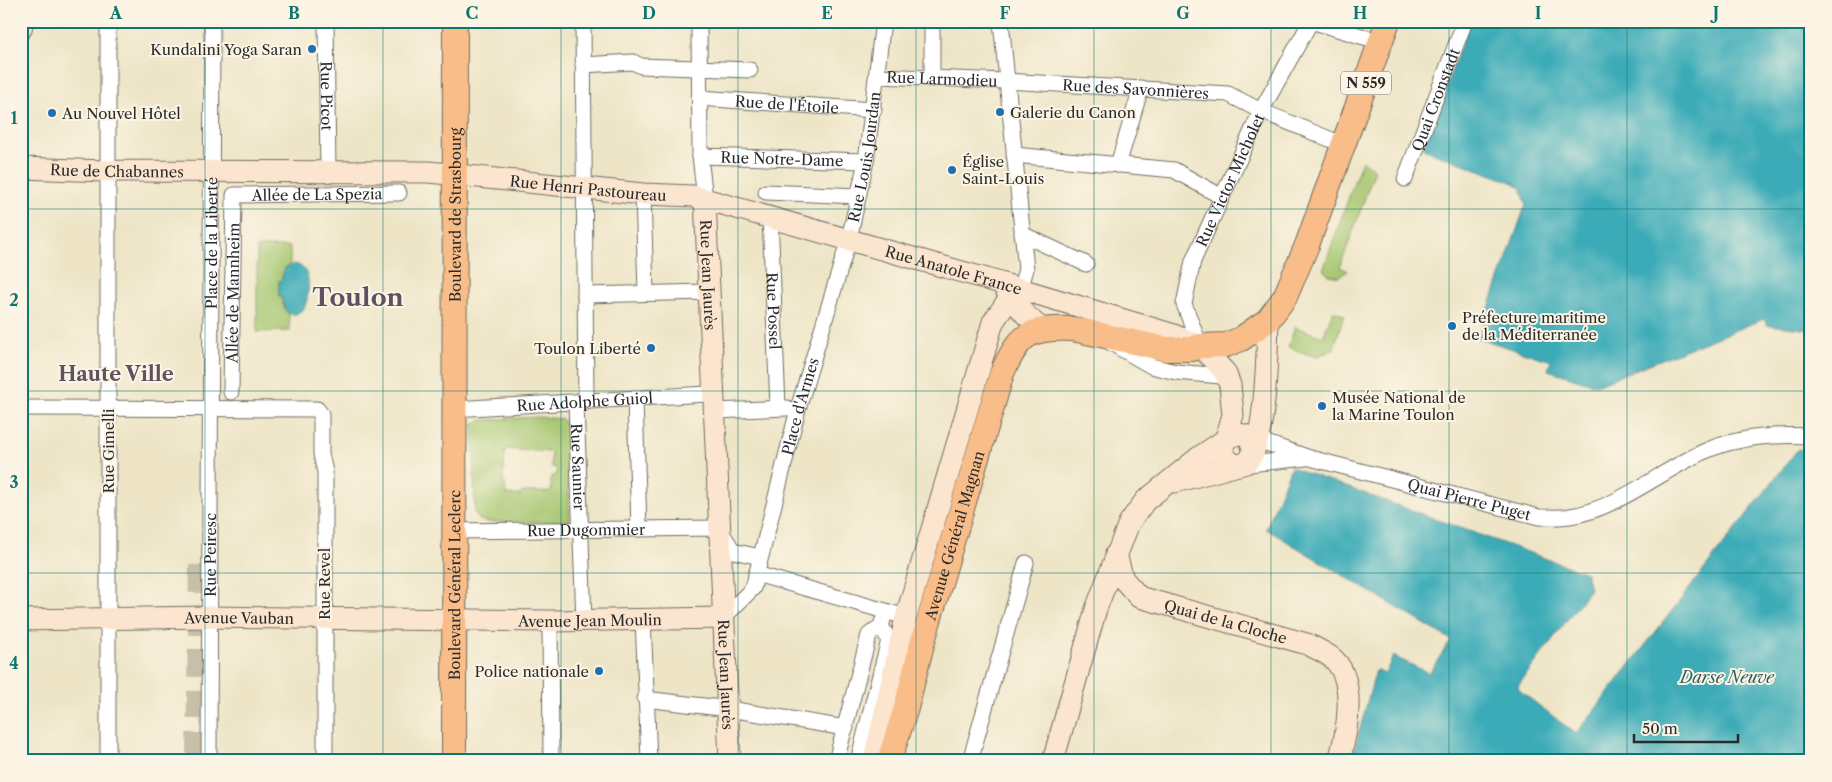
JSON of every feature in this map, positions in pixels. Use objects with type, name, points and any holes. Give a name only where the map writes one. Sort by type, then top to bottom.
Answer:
[{"type":"main road","name":"Boulevard de Strasbourg","points":[[455,21],[455,409]]},
{"type":"main road","name":"N 559","points":[[1344,145],[1385,32]]},
{"type":"main road","name":"Avenue Général Magnan","points":[[889,761],[906,708],[922,644],[1002,373],[1020,340],[1044,330],[1073,328],[1166,349],[1192,349],[1200,346],[1226,345],[1241,339],[1268,320],[1284,298],[1308,245],[1344,145]]},
{"type":"main road","name":"Boulevard Général Leclerc","points":[[454,761],[455,409]]},
{"type":"street","points":[[21,29],[23,21]]},
{"type":"street","name":"Rue Gimelli","points":[[108,21],[106,171],[108,761]]},
{"type":"street","points":[[212,21],[212,172]]},
{"type":"street","name":"Rue Picot","points":[[326,21],[328,171]]},
{"type":"street","name":"Rue Saunier","points":[[583,21],[585,295],[581,402],[584,621]]},
{"type":"street","name":"Rue Jean Jaurès","points":[[699,21],[700,156],[705,199],[730,761]]},
{"type":"street","name":"Rue Louis Jourdan","points":[[848,239],[866,161],[874,110],[883,21]]},
{"type":"street","points":[[932,21],[932,79]]},
{"type":"street","points":[[1001,21],[1005,81],[1026,269],[1011,290],[1032,322],[1044,330]]},
{"type":"street","points":[[1311,21],[1385,32]]},
{"type":"street","name":"Rue Victor Micholet","points":[[1200,346],[1184,304],[1192,261],[1261,111],[1311,21]]},
{"type":"street","name":"Quai Cronstadt","points":[[1405,179],[1465,21]]},
{"type":"street","points":[[583,65],[633,62],[640,66],[750,70]]},
{"type":"street","name":"Rue Larmodieu","points":[[878,76],[1005,81]]},
{"type":"street","name":"Rue des Savonnières","points":[[1005,81],[1228,94],[1261,111],[1344,145]]},
{"type":"street","points":[[1118,165],[1141,88]]},
{"type":"street","name":"Rue de l'Étoile","points":[[699,98],[874,110]]},
{"type":"street","points":[[1014,155],[1174,170],[1222,197]]},
{"type":"street","name":"Rue Notre-Dame","points":[[700,156],[866,161]]},
{"type":"street","name":"Rue de Chabannes","points":[[21,168],[212,172]]},
{"type":"street","name":"Place de la Liberté","points":[[212,410],[212,172],[328,171],[455,175]]},
{"type":"street","name":"Rue Henri Pastoureau","points":[[455,175],[643,194],[694,196],[705,199]]},
{"type":"street","points":[[766,192],[858,196]]},
{"type":"street","name":"Allée de La Spezia","points":[[234,195],[399,193]]},
{"type":"street","points":[[643,194],[646,293]]},
{"type":"street","name":"Allée de Mannheim","points":[[231,392],[234,195]]},
{"type":"street","name":"Rue Anatole France","points":[[705,199],[848,239],[1011,290],[1170,334],[1200,346]]},
{"type":"street","name":"Rue Possel","points":[[770,216],[778,407]]},
{"type":"street","points":[[1022,234],[1086,264]]},
{"type":"street","name":"Place d'Armes","points":[[724,618],[753,588],[798,409],[848,239]]},
{"type":"street","name":"Avenue Général Magnan","points":[[874,761],[896,614],[993,322],[1011,290]]},
{"type":"street","points":[[585,295],[709,292]]},
{"type":"street","points":[[1244,447],[1261,415],[1268,320]]},
{"type":"street","points":[[1092,333],[1151,366],[1176,372],[1221,376],[1230,385]]},
{"type":"street","points":[[1200,346],[1225,372],[1230,385],[1233,410],[1244,447]]},
{"type":"street","name":"Rue Adolphe Guiol","points":[[455,409],[706,394],[715,404],[798,409]]},
{"type":"street","points":[[635,399],[639,528]]},
{"type":"street","points":[[21,408],[212,410]]},
{"type":"street","name":"Rue Revel","points":[[212,410],[317,409],[321,414],[320,454],[325,472],[325,761]]},
{"type":"street","name":"Rue Peiresc","points":[[209,761],[208,617],[212,410]]},
{"type":"street","name":"Quai Pierre Puget","points":[[1244,447],[1310,458],[1539,517],[1570,516],[1602,507],[1705,451],[1743,439],[1783,434],[1811,436]]},
{"type":"street","points":[[1053,761],[1096,609],[1129,523],[1146,501],[1198,458],[1244,447],[1310,458]]},
{"type":"street","name":"Rue Jean Jaurès","points":[[719,528],[733,551],[760,557]]},
{"type":"street","name":"Rue Dugommier","points":[[454,531],[719,528]]},
{"type":"street","points":[[1116,554],[1123,579],[1139,597]]},
{"type":"street","points":[[970,761],[1026,563]]},
{"type":"street","points":[[756,574],[896,614]]},
{"type":"street","points":[[1096,609],[1110,600],[1124,596],[1139,597]]},
{"type":"street","name":"Quai de la Cloche","points":[[1139,597],[1307,644],[1332,658],[1346,681],[1349,711],[1339,761]]},
{"type":"street","points":[[836,761],[870,635],[896,614]]},
{"type":"street","name":"Avenue Général Magnan","points":[[885,761],[909,632],[896,614]]},
{"type":"street","name":"Avenue Vauban","points":[[21,620],[208,617],[455,621]]},
{"type":"street","name":"Avenue Jean Moulin","points":[[455,621],[724,618]]},
{"type":"street","points":[[643,620],[649,761]]},
{"type":"street","points":[[550,621],[551,761]]},
{"type":"street","points":[[858,761],[889,640],[881,626]]},
{"type":"street","points":[[645,699],[729,709],[846,728]]},
{"type":"green space","points":[[1362,160],[1375,170],[1340,267],[1348,271],[1339,277],[1329,275],[1323,270]]},
{"type":"green space","points":[[257,247],[290,247],[290,265],[285,268],[279,281],[279,296],[281,296],[283,305],[289,314],[290,331],[257,332]]},
{"type":"green space","points":[[1333,311],[1344,315],[1333,350],[1315,357],[1288,347],[1295,327],[1323,337]]},
{"type":"green space","points":[[539,417],[562,419],[567,427],[570,522],[487,522],[480,520],[475,514],[473,424],[482,420]],"holes":[[[505,449],[551,452],[551,466],[557,469],[556,475],[551,477],[551,492],[522,492],[520,495],[506,495],[505,483],[503,483]]]},
{"type":"water","points":[[1470,21],[1811,21],[1811,330],[1767,325],[1764,319],[1596,385],[1548,370],[1551,361],[1478,338],[1526,204],[1521,188],[1514,183],[1423,149]]},
{"type":"water","points":[[294,264],[300,266],[305,271],[308,290],[304,309],[294,315],[286,312],[281,296],[279,296],[279,281],[285,268]]},
{"type":"water","name":"Darse Neuve","points":[[1798,449],[1811,451],[1811,761],[1351,761],[1376,670],[1385,674],[1393,656],[1429,673],[1451,640],[1266,529],[1291,467],[1586,573],[1590,589],[1518,686],[1519,690],[1576,734]]},
{"type":"tunnel","points":[[200,761],[203,562]]},
{"type":"place","name":"Kundalini Yoga Saran","points":[[312,49]]},
{"type":"place","name":"Galerie du Canon","points":[[1000,112]]},
{"type":"place","name":"Au Nouvel Hôtel","points":[[52,113]]},
{"type":"place","name":"Église Saint-Louis","points":[[952,170]]},
{"type":"place","name":"Préfecture maritime de la Méditerranée","points":[[1452,326]]},
{"type":"place","name":"Toulon Liberté","points":[[651,348]]},
{"type":"place","name":"Musée National de la Marine Toulon","points":[[1322,406]]},
{"type":"place","name":"Police nationale","points":[[599,671]]},
{"type":"district","name":"Toulon","points":[[358,297]]},
{"type":"district","name":"Haute Ville","points":[[116,374]]}]
